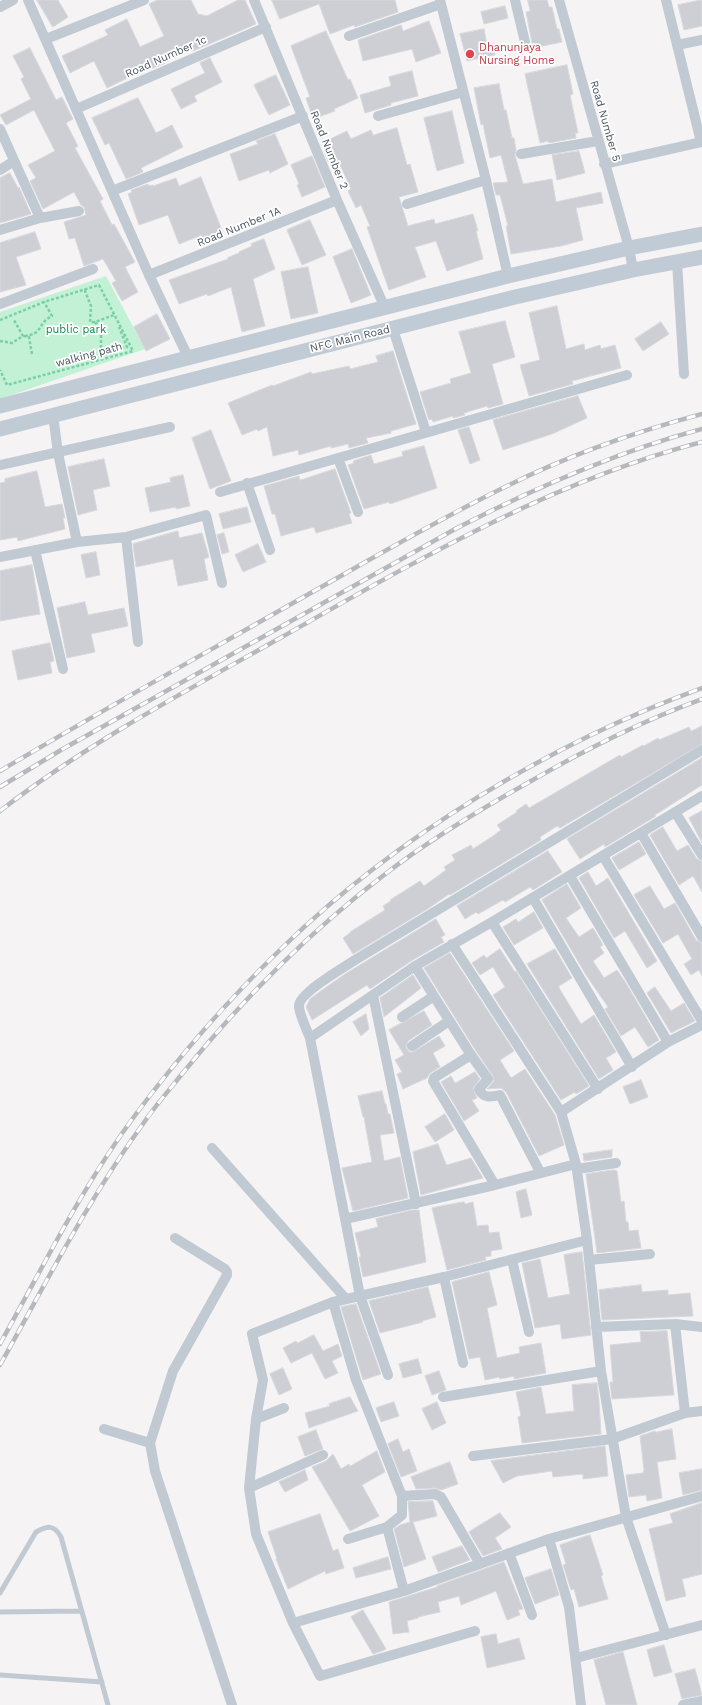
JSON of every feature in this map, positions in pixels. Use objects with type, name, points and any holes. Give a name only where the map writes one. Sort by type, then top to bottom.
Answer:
[{"type":"main road","name":"NFC Main Road","points":[[0,406],[508,276],[629,248],[702,234]]},
{"type":"main road","name":"NFC Main Road","points":[[0,429],[511,298],[633,270],[702,257]]},
{"type":"street","points":[[0,7],[13,0]]},
{"type":"street","points":[[28,0],[149,275],[188,357]]},
{"type":"street","points":[[46,39],[144,0]]},
{"type":"street","name":"Road Number 2","points":[[254,0],[337,200],[385,308]]},
{"type":"street","points":[[515,0],[525,42]]},
{"type":"street","name":"Road Number 5","points":[[559,0],[604,164],[629,248],[633,270]]},
{"type":"street","points":[[604,164],[701,142],[666,0]]},
{"type":"street","points":[[349,36],[441,2],[462,92],[486,180],[508,276]]},
{"type":"street","name":"Road Number 1c","points":[[76,109],[266,27]]},
{"type":"street","points":[[677,45],[702,40]]},
{"type":"street","points":[[378,116],[462,92]]},
{"type":"street","points":[[112,190],[303,116]]},
{"type":"street","points":[[0,129],[40,218]]},
{"type":"street","points":[[521,154],[598,141]]},
{"type":"street","points":[[0,170],[14,161]]},
{"type":"street","points":[[407,204],[486,180]]},
{"type":"street","name":"Road Number 1A","points":[[149,275],[337,200]]},
{"type":"street","points":[[0,230],[40,218],[79,211]]},
{"type":"street","points":[[677,262],[684,374]]},
{"type":"street","points":[[0,304],[93,269]]},
{"type":"street","points":[[392,329],[426,432]]},
{"type":"street","points":[[220,492],[627,374]]},
{"type":"street","points":[[53,415],[58,453],[77,542]]},
{"type":"street","points":[[0,465],[170,427]]},
{"type":"street","points":[[338,458],[358,512]]},
{"type":"street","points":[[247,484],[270,550]]},
{"type":"street","points":[[0,557],[77,542],[126,537],[206,515],[222,583]]},
{"type":"street","points":[[126,537],[138,642]]},
{"type":"street","points":[[35,550],[63,669]]},
{"type":"street","points":[[388,1375],[360,1296],[310,1038],[299,1006],[301,998],[310,990],[362,956],[702,750]]},
{"type":"street","points":[[310,1038],[415,966],[533,898],[702,796]]},
{"type":"street","points":[[676,812],[702,856]]},
{"type":"street","points":[[641,833],[702,937]]},
{"type":"street","points":[[603,856],[702,1021]]},
{"type":"street","points":[[570,876],[668,1042]]},
{"type":"street","points":[[533,898],[632,1067]]},
{"type":"street","points":[[492,922],[598,1089]]},
{"type":"street","points":[[452,944],[561,1112],[577,1166],[587,1240],[601,1371],[626,1517],[666,1634]]},
{"type":"street","points":[[415,966],[449,1021],[488,1079],[480,1086],[479,1090],[488,1097],[500,1095],[540,1172]]},
{"type":"street","points":[[373,995],[416,1204]]},
{"type":"street","points":[[402,1017],[434,996]]},
{"type":"street","points":[[412,1046],[449,1021]]},
{"type":"street","points":[[561,1112],[632,1067],[668,1042],[702,1025]]},
{"type":"street","points":[[471,1055],[436,1076],[433,1081],[495,1185]]},
{"type":"street","points":[[212,1148],[346,1299]]},
{"type":"street","points":[[345,1219],[495,1185],[540,1172],[577,1166],[616,1163]]},
{"type":"street","points":[[175,1238],[225,1269],[227,1275],[173,1371],[150,1443],[155,1471],[232,1705]]},
{"type":"street","points":[[475,1631],[320,1676],[293,1624],[256,1534],[249,1488],[256,1419],[263,1380],[252,1334],[334,1302],[444,1277],[587,1240]]},
{"type":"street","points":[[589,1260],[650,1254]]},
{"type":"street","points":[[512,1260],[529,1332]]},
{"type":"street","points":[[444,1277],[463,1363]]},
{"type":"street","points":[[334,1302],[356,1380],[402,1496],[402,1515],[387,1527],[348,1539]]},
{"type":"street","points":[[596,1327],[675,1324],[702,1327]]},
{"type":"street","points":[[675,1324],[685,1413]]},
{"type":"street","points":[[443,1397],[601,1371]]},
{"type":"street","points":[[256,1419],[284,1408]]},
{"type":"street","points":[[473,1456],[612,1438],[685,1413],[702,1411]]},
{"type":"street","points":[[104,1429],[150,1443]]},
{"type":"street","points":[[249,1488],[323,1455]]},
{"type":"street","points":[[402,1496],[435,1494],[441,1497],[480,1564]]},
{"type":"street","points":[[293,1624],[404,1591],[549,1539],[702,1496]]},
{"type":"street","points":[[387,1527],[404,1591]]},
{"type":"street","points":[[549,1539],[568,1607],[576,1658],[581,1705]]},
{"type":"street","points":[[509,1553],[532,1615]]},
{"type":"street","points":[[576,1658],[702,1625]]},
{"type":"street","points":[[683,1705],[702,1701]]},
{"type":"lane","points":[[0,1593],[36,1532],[45,1527],[54,1528],[58,1531],[61,1537],[108,1705]]},
{"type":"lane","points":[[0,1612],[81,1611]]},
{"type":"lane","points":[[0,1675],[102,1682]]},
{"type":"path","name":"walking path","points":[[0,320],[44,302],[99,285],[133,351],[7,385],[0,370]]},
{"type":"path","name":"walking path","points":[[44,302],[85,291],[91,306],[90,322],[95,322],[113,314],[127,347],[101,354],[101,330],[95,322]]},
{"type":"path","points":[[0,341],[12,343],[23,336],[32,336],[40,329],[45,319],[52,316],[44,302]]},
{"type":"path","points":[[14,320],[23,336]]},
{"type":"path","points":[[23,336],[29,337],[32,354]]},
{"type":"green space","name":"public park","points":[[106,276],[145,349],[0,399],[0,312]]},
{"type":"building","points":[[37,0],[58,0],[68,17],[53,27]]},
{"type":"building","points":[[158,0],[191,0],[198,14],[207,16],[238,0],[245,0],[256,24],[193,51],[192,49],[163,64],[149,70],[148,68],[107,88],[94,61],[70,73],[62,56],[108,35],[105,30],[127,19],[140,47],[164,36],[149,4]]},
{"type":"building","points":[[272,0],[395,0],[398,12],[330,34],[319,4],[280,19]]},
{"type":"building","points":[[528,0],[547,0],[549,7],[552,7],[557,29],[559,29],[562,42],[533,48],[526,12],[530,11]]},
{"type":"building","points":[[702,0],[702,26],[684,30],[678,5]]},
{"type":"building","points":[[505,6],[508,18],[484,24],[481,12]]},
{"type":"building","points":[[429,21],[441,53],[416,62],[412,49],[363,61],[358,40],[401,25],[403,31]]},
{"type":"building","points":[[484,29],[487,45],[493,44],[495,55],[467,61],[460,34]]},
{"type":"building","points":[[326,31],[348,80],[350,79],[358,98],[334,109],[335,111],[313,119],[306,98],[310,97],[291,46]]},
{"type":"building","points":[[30,48],[56,100],[62,97],[73,119],[66,123],[78,146],[75,148],[103,199],[100,201],[112,225],[114,224],[135,262],[125,267],[138,292],[122,301],[112,283],[116,281],[103,259],[84,266],[75,238],[69,239],[64,222],[86,215],[84,207],[81,205],[74,192],[43,209],[30,181],[36,178],[28,165],[55,151],[34,110],[6,125],[0,115],[31,99],[21,79],[24,77],[13,56]]},
{"type":"building","points":[[210,58],[222,82],[194,96],[197,101],[181,109],[171,89],[205,73],[200,63]]},
{"type":"building","points":[[567,65],[573,94],[570,95],[578,133],[575,133],[576,138],[549,143],[548,141],[540,143],[525,74]]},
{"type":"building","points":[[412,71],[418,96],[391,103],[391,105],[365,113],[360,95],[391,86],[389,77]]},
{"type":"building","points":[[276,75],[290,105],[269,115],[254,85]]},
{"type":"building","points":[[499,84],[504,110],[506,110],[512,138],[514,138],[516,150],[515,155],[523,184],[552,179],[556,202],[601,192],[603,203],[576,208],[583,240],[561,246],[511,254],[506,226],[508,226],[500,195],[496,195],[493,183],[508,182],[501,155],[490,158],[483,124],[481,125],[474,88]]},
{"type":"building","points":[[138,98],[156,133],[172,125],[183,147],[141,168],[143,172],[126,179],[109,143],[105,145],[92,118]]},
{"type":"building","points":[[452,111],[464,163],[437,171],[424,118]]},
{"type":"building","points":[[397,128],[407,165],[410,164],[418,192],[399,197],[408,226],[434,219],[435,224],[473,214],[483,259],[447,271],[436,241],[415,247],[426,277],[389,290],[367,227],[370,226],[361,205],[356,208],[348,191],[351,189],[337,158],[328,162],[324,151],[330,148],[326,141],[347,131],[351,139],[371,130],[373,135]]},
{"type":"building","points":[[275,134],[288,164],[270,173],[269,170],[239,181],[230,154],[258,144],[256,141]]},
{"type":"building","points":[[579,151],[585,173],[557,180],[552,155]]},
{"type":"building","points":[[312,156],[325,187],[302,197],[297,185],[299,184],[291,165]]},
{"type":"building","points":[[10,173],[18,188],[19,187],[31,214],[0,223],[0,178]]},
{"type":"building","points":[[201,177],[223,233],[204,240],[202,235],[179,244],[168,215],[139,225],[128,194],[132,192],[131,190],[148,184],[149,186],[153,186],[176,178],[179,186]]},
{"type":"building","points":[[310,220],[326,255],[302,265],[287,230]]},
{"type":"building","points":[[35,232],[41,249],[16,257],[26,285],[0,292],[0,243]]},
{"type":"building","points":[[264,239],[275,269],[253,279],[265,326],[242,332],[231,287],[208,296],[207,294],[179,304],[169,280],[228,259],[227,258],[252,246],[251,244]]},
{"type":"building","points":[[352,249],[371,295],[351,303],[333,257]]},
{"type":"building","points":[[308,267],[318,313],[291,319],[281,272]]},
{"type":"building","points":[[557,306],[566,349],[584,344],[585,350],[600,345],[601,349],[615,345],[621,368],[572,381],[573,384],[529,396],[520,365],[540,360],[529,313]]},
{"type":"building","points":[[157,314],[170,339],[146,351],[134,327]]},
{"type":"building","points":[[505,321],[515,357],[492,364],[503,404],[488,408],[487,406],[453,418],[453,416],[433,422],[432,419],[429,420],[420,392],[451,383],[450,379],[471,373],[459,332]]},
{"type":"building","points":[[661,322],[669,334],[643,351],[635,339]]},
{"type":"building","points":[[393,351],[416,424],[391,431],[391,433],[366,438],[368,443],[349,448],[348,444],[331,448],[331,446],[299,455],[298,450],[273,456],[267,427],[242,435],[228,403],[272,385],[273,386],[311,372],[312,374],[349,366],[350,369],[378,362],[376,356]]},
{"type":"building","points":[[578,396],[587,418],[552,434],[503,450],[493,420]]},
{"type":"building","points":[[469,427],[480,460],[470,464],[458,430]]},
{"type":"building","points":[[211,430],[231,481],[210,489],[192,438]]},
{"type":"building","points":[[424,446],[437,488],[390,504],[389,502],[364,509],[348,465],[354,463],[353,461],[371,455],[374,464],[403,456],[402,452]]},
{"type":"building","points":[[104,459],[110,486],[93,490],[97,510],[78,515],[68,467]]},
{"type":"building","points":[[335,469],[351,513],[349,514],[352,523],[316,533],[314,527],[281,536],[275,514],[272,514],[264,486],[299,476],[300,480]]},
{"type":"building","points":[[37,471],[45,507],[62,504],[65,518],[63,518],[65,529],[18,541],[17,537],[0,540],[0,483],[5,482],[5,479]]},
{"type":"building","points":[[183,475],[190,506],[150,512],[145,488],[171,482],[170,478]]},
{"type":"building","points":[[247,507],[251,522],[223,529],[219,514]]},
{"type":"building","points":[[178,531],[179,538],[202,533],[209,557],[204,559],[208,580],[178,586],[173,559],[136,567],[133,544]]},
{"type":"building","points":[[224,533],[229,552],[222,554],[217,535]]},
{"type":"building","points":[[258,544],[266,562],[243,572],[235,555]]},
{"type":"building","points":[[96,552],[100,575],[86,578],[81,555]]},
{"type":"building","points":[[32,565],[40,614],[0,621],[0,571]]},
{"type":"building","points":[[85,602],[88,615],[124,608],[128,626],[91,634],[95,652],[67,658],[57,608]]},
{"type":"building","points":[[50,643],[54,661],[50,662],[52,673],[18,680],[12,651]]},
{"type":"building","points":[[702,726],[702,744],[560,828],[557,826],[540,837],[541,840],[450,895],[449,894],[429,908],[353,954],[343,938],[385,910],[383,906],[391,901],[390,900],[420,881],[424,886],[446,870],[444,867],[455,860],[452,855],[471,845],[473,849],[493,836],[501,830],[497,825],[517,812],[516,811],[526,804],[529,808],[620,755],[621,757],[658,738],[659,740],[689,727],[691,731]]},
{"type":"building","points":[[702,758],[702,785],[655,815],[656,816],[605,847],[604,844],[580,859],[567,839]]},
{"type":"building","points":[[702,811],[702,843],[689,818]]},
{"type":"building","points":[[663,827],[677,851],[688,845],[697,859],[702,861],[702,892],[693,876],[679,885],[650,835]]},
{"type":"building","points":[[639,842],[646,854],[619,870],[612,858]]},
{"type":"building","points":[[548,851],[562,872],[533,890],[530,887],[505,902],[503,900],[478,914],[476,912],[465,919],[457,906]]},
{"type":"building","points":[[588,872],[596,886],[608,878],[657,961],[647,968],[625,931],[614,938],[579,878]]},
{"type":"building","points":[[567,884],[581,908],[566,918],[579,937],[593,928],[603,945],[600,947],[604,953],[593,961],[604,978],[617,970],[626,983],[659,1040],[648,1047],[635,1027],[621,1036],[605,1009],[608,1007],[586,975],[542,900]]},
{"type":"building","points":[[650,886],[664,909],[675,903],[696,940],[702,943],[702,976],[699,970],[691,975],[684,964],[692,959],[678,934],[663,943],[634,895]]},
{"type":"building","points":[[534,912],[543,928],[514,945],[503,927],[516,919],[518,922]]},
{"type":"building","points":[[436,919],[445,935],[441,937],[444,942],[411,961],[370,989],[367,985],[312,1020],[306,1007],[310,999],[345,974]]},
{"type":"building","points":[[500,949],[515,972],[516,971],[589,1086],[576,1094],[575,1092],[561,1100],[493,995],[505,987],[493,967],[480,975],[472,963],[484,955],[486,958]]},
{"type":"building","points":[[555,949],[572,978],[559,986],[559,988],[581,1024],[594,1015],[616,1052],[606,1058],[613,1070],[599,1079],[527,964]]},
{"type":"building","points":[[450,953],[514,1051],[500,1060],[511,1078],[525,1069],[555,1115],[564,1145],[539,1156],[506,1092],[501,1088],[487,1089],[494,1081],[493,1076],[424,968]]},
{"type":"building","points":[[413,975],[421,988],[384,1017],[380,998]]},
{"type":"building","points":[[655,987],[671,1011],[684,1003],[695,1021],[671,1033],[647,993]]},
{"type":"building","points":[[424,1011],[432,1025],[408,1041],[406,1047],[409,1052],[413,1052],[439,1036],[445,1046],[433,1053],[440,1067],[430,1073],[427,1078],[403,1089],[397,1074],[402,1072],[395,1060],[404,1055],[389,1030]]},
{"type":"building","points":[[366,1014],[369,1029],[361,1036],[353,1022]]},
{"type":"building","points":[[475,1072],[480,1079],[473,1088],[477,1098],[472,1100],[479,1111],[464,1121],[441,1082],[451,1076],[455,1083]]},
{"type":"building","points":[[641,1080],[648,1097],[630,1104],[623,1087]]},
{"type":"building","points":[[382,1091],[388,1114],[390,1114],[394,1133],[380,1135],[384,1161],[400,1157],[408,1198],[353,1211],[342,1168],[372,1162],[364,1117],[358,1096]]},
{"type":"building","points":[[445,1114],[454,1130],[435,1142],[425,1127]]},
{"type":"building","points":[[438,1144],[447,1165],[471,1158],[483,1178],[421,1195],[413,1152]]},
{"type":"building","points":[[612,1150],[612,1157],[584,1161],[583,1154]]},
{"type":"building","points":[[614,1170],[617,1171],[621,1202],[624,1201],[626,1222],[628,1222],[629,1231],[638,1230],[641,1248],[597,1253],[586,1174]]},
{"type":"building","points":[[526,1189],[532,1215],[521,1218],[516,1192]]},
{"type":"building","points":[[464,1202],[465,1204],[473,1202],[477,1226],[488,1225],[489,1233],[499,1232],[502,1249],[491,1251],[491,1256],[485,1257],[486,1260],[447,1270],[432,1208]]},
{"type":"building","points":[[412,1210],[419,1210],[426,1262],[363,1277],[359,1257],[361,1257],[355,1233],[378,1227],[376,1219]]},
{"type":"building","points":[[582,1252],[591,1335],[562,1339],[560,1324],[535,1328],[522,1263],[540,1259],[548,1298],[570,1294],[564,1255]]},
{"type":"building","points":[[489,1272],[497,1305],[487,1308],[497,1358],[520,1353],[519,1347],[541,1343],[546,1373],[514,1379],[514,1376],[485,1380],[480,1357],[469,1359],[452,1282]]},
{"type":"building","points":[[641,1285],[642,1292],[668,1290],[668,1295],[690,1293],[693,1316],[602,1320],[599,1290]]},
{"type":"building","points":[[428,1287],[436,1317],[422,1321],[423,1322],[380,1333],[369,1301]]},
{"type":"building","points":[[356,1304],[381,1374],[363,1380],[341,1307]]},
{"type":"building","points":[[667,1331],[674,1395],[612,1399],[610,1382],[613,1382],[610,1345],[641,1342],[640,1332]]},
{"type":"building","points":[[314,1335],[323,1351],[338,1344],[342,1356],[332,1361],[338,1373],[325,1379],[312,1353],[291,1363],[283,1348],[296,1341],[297,1343]]},
{"type":"building","points":[[418,1359],[422,1373],[403,1378],[399,1364]]},
{"type":"building","points":[[283,1368],[292,1389],[279,1395],[270,1374]]},
{"type":"building","points":[[439,1371],[446,1390],[432,1395],[425,1376]]},
{"type":"building","points":[[597,1383],[601,1434],[522,1443],[518,1417],[521,1416],[516,1392],[541,1387],[546,1414],[574,1411],[572,1385]]},
{"type":"building","points":[[350,1397],[358,1411],[309,1428],[305,1413],[330,1406],[329,1404]]},
{"type":"building","points":[[394,1402],[399,1416],[381,1422],[376,1408]]},
{"type":"building","points":[[437,1402],[446,1423],[432,1430],[422,1409]]},
{"type":"building","points":[[672,1429],[676,1459],[657,1462],[662,1498],[647,1501],[646,1495],[629,1497],[626,1475],[643,1473],[644,1470],[640,1436],[655,1431]]},
{"type":"building","points":[[316,1430],[323,1449],[305,1456],[298,1437]]},
{"type":"building","points":[[398,1439],[403,1452],[409,1449],[417,1471],[401,1477],[388,1444]]},
{"type":"building","points":[[605,1446],[608,1476],[583,1479],[583,1474],[553,1477],[552,1471],[517,1476],[503,1483],[491,1461]]},
{"type":"building","points":[[377,1451],[385,1472],[362,1485],[379,1516],[350,1531],[312,1467],[326,1461],[333,1454],[341,1469],[349,1464],[350,1466]]},
{"type":"building","points":[[450,1462],[458,1484],[441,1490],[435,1488],[416,1489],[411,1477]]},
{"type":"building","points":[[702,1469],[702,1490],[683,1495],[679,1473]]},
{"type":"building","points":[[305,1470],[308,1480],[285,1492],[279,1482]]},
{"type":"building","points":[[433,1501],[437,1516],[413,1522],[426,1559],[404,1567],[394,1529],[400,1525],[410,1522],[408,1502]]},
{"type":"building","points":[[702,1503],[702,1574],[682,1579],[686,1596],[666,1601],[649,1529],[673,1523],[670,1514]]},
{"type":"building","points":[[500,1513],[511,1527],[495,1538],[502,1549],[483,1556],[469,1532]]},
{"type":"building","points":[[320,1514],[333,1551],[338,1549],[344,1568],[326,1574],[325,1571],[288,1589],[276,1559],[268,1532]]},
{"type":"building","points":[[590,1535],[603,1575],[601,1576],[608,1599],[579,1607],[574,1589],[571,1590],[563,1565],[566,1564],[560,1545]]},
{"type":"building","points":[[462,1546],[470,1560],[438,1572],[432,1557]]},
{"type":"building","points":[[388,1557],[391,1569],[356,1578],[353,1568]]},
{"type":"building","points":[[504,1562],[523,1609],[518,1610],[520,1615],[507,1620],[496,1591],[461,1605],[459,1596],[438,1602],[440,1612],[407,1621],[409,1632],[393,1634],[389,1602],[437,1587]]},
{"type":"building","points":[[551,1569],[559,1595],[535,1604],[525,1578]]},
{"type":"building","points":[[363,1610],[386,1649],[373,1654],[351,1617]]},
{"type":"building","points":[[496,1634],[498,1644],[519,1638],[525,1659],[487,1668],[481,1637]]},
{"type":"building","points":[[664,1645],[672,1672],[654,1677],[647,1650]]},
{"type":"building","points":[[623,1652],[637,1705],[606,1705],[594,1660]]},
{"type":"building","points":[[695,1669],[702,1695],[682,1699],[675,1674]]},
{"type":"railway","points":[[0,771],[427,527],[479,500],[577,455],[627,437],[702,414]]},
{"type":"railway","points":[[0,787],[61,750],[457,528],[576,472],[670,438],[702,429]]},
{"type":"railway","points":[[0,811],[33,786],[138,719],[332,608],[434,552],[539,501],[592,478],[646,458],[702,442]]},
{"type":"railway","points":[[0,1344],[98,1169],[136,1114],[170,1070],[206,1028],[244,986],[283,947],[328,906],[376,867],[426,831],[479,796],[534,764],[590,736],[646,710],[702,688]]},
{"type":"railway","points":[[0,1365],[87,1210],[105,1180],[149,1115],[228,1020],[277,968],[356,897],[401,862],[438,837],[552,769],[593,747],[636,726],[702,699]]},
{"type":"place","name":"Dhanunjaya Nursing Home","points":[[470,54]]}]
